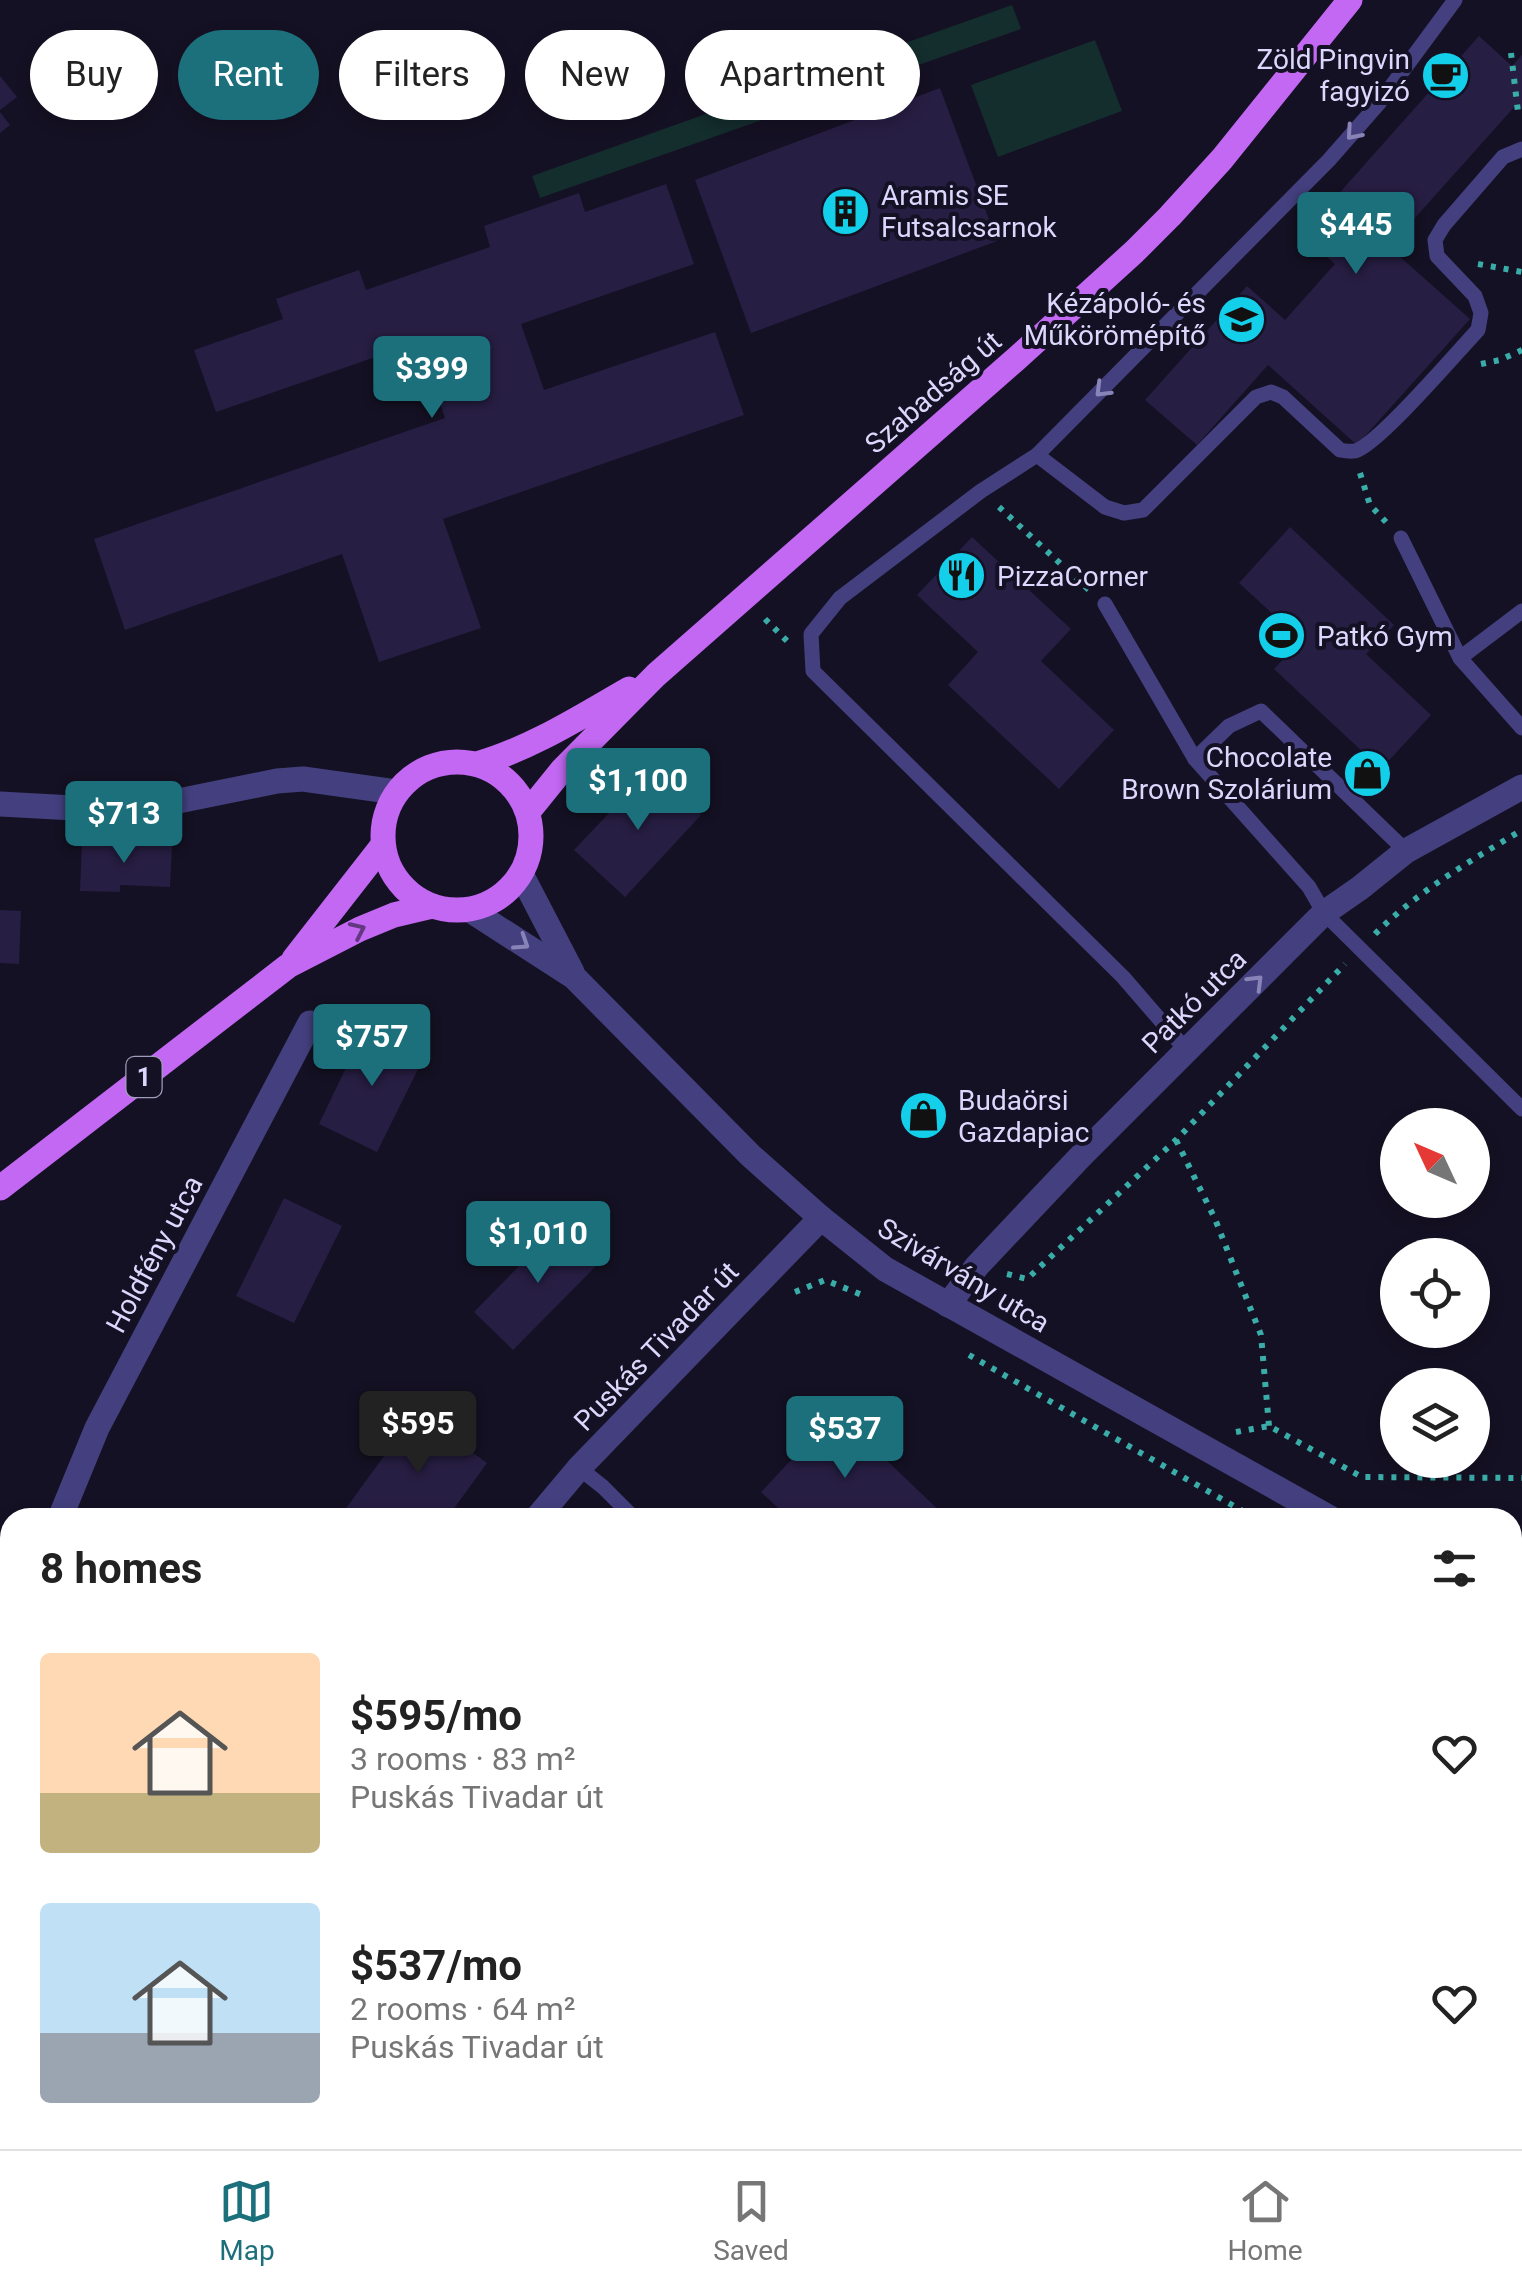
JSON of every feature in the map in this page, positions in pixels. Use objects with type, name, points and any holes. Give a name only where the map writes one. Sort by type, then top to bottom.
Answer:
[{"type":"main road","name":"Szabadság út","points":[[528,812],[562,770],[656,675],[1134,252],[1222,158],[1350,0]]},
{"type":"main road","name":"Szabadság út","points":[[396,792],[410,777],[431,767],[454,762],[477,764],[504,756],[656,675]]},
{"type":"main road","points":[[470,910],[511,888],[529,854],[531,834],[528,812],[516,791],[498,774],[477,764]]},
{"type":"main road","name":"1","points":[[288,966],[384,844],[383,827],[396,792]]},
{"type":"main road","points":[[384,844],[392,871],[408,892],[432,906]]},
{"type":"main road","name":"1","points":[[0,1188],[288,966],[360,928],[394,915],[432,906],[470,910]]},
{"type":"street","points":[[0,804],[129,811],[303,779],[396,792]]},
{"type":"street","name":"Patkó utca","points":[[948,1306],[978,1266],[1081,1156],[1324,913],[1406,851],[1522,787]]},
{"type":"street","name":"Szivárvány utca","points":[[521,874],[574,977]]},
{"type":"street","name":"Szivárvány utca","points":[[470,910],[574,977],[751,1156],[885,1269],[1307,1508]]},
{"type":"street","name":"Holdfény utca","points":[[64,1508],[97,1428],[310,1023]]},
{"type":"street","name":"Puskás Tivadar út","points":[[545,1508],[579,1468],[821,1218]]},
{"type":"lane","points":[[1186,1051],[1123,978],[813,671],[811,634],[840,598],[980,491],[1037,455],[1329,160],[1378,103],[1455,0]]},
{"type":"lane","points":[[1037,455],[1105,507],[1124,514],[1142,510],[1256,397],[1271,392],[1283,396],[1340,450],[1353,452],[1366,446],[1478,330],[1481,313],[1475,296],[1438,256],[1436,240],[1503,157],[1522,150]]},
{"type":"lane","points":[[1400,538],[1460,658],[1522,728]]},
{"type":"lane","points":[[1105,604],[1195,759],[1309,886],[1324,913],[1522,1110]]},
{"type":"lane","points":[[1460,658],[1522,611]]},
{"type":"lane","points":[[1195,759],[1230,726],[1261,711],[1406,851]]},
{"type":"lane","points":[[579,1468],[624,1508]]},
{"type":"path","points":[[1511,53],[1518,112]]},
{"type":"path","points":[[980,491],[1105,604]]},
{"type":"path","points":[[743,597],[813,671]]},
{"type":"path","points":[[864,1295],[901,1252],[914,1250],[1027,1279],[1176,1140],[1360,949],[1411,902],[1522,830]]},
{"type":"path","points":[[1176,1140],[1215,1220],[1261,1335],[1269,1426]]},
{"type":"path","points":[[782,1305],[796,1291],[825,1280],[881,1305]]},
{"type":"path","points":[[966,1353],[1237,1508]]},
{"type":"path","points":[[1190,1440],[1269,1426],[1362,1477],[1522,1478]]},
{"type":"green space","points":[[1012,5],[1021,29],[920,64],[920,38]]},
{"type":"green space","points":[[1095,40],[1122,111],[998,157],[971,85]]},
{"type":"green space","points":[[689,120],[762,120],[540,198],[532,176]]},
{"type":"building","points":[[1479,36],[1512,66],[1522,55],[1522,109],[1516,105],[1389,247],[1470,319],[1357,445],[1268,365],[1197,445],[1145,400],[1247,286],[1285,320],[1335,264],[1302,235]]},
{"type":"building","points":[[0,76],[17,97],[0,110]]},
{"type":"building","name":"Aramis SE Futsalcsarnok","points":[[940,88],[997,241],[751,333],[695,180],[855,120],[920,120],[920,96]]},
{"type":"building","points":[[0,112],[10,125],[0,133]]},
{"type":"building","points":[[666,184],[694,264],[521,324],[544,390],[715,332],[744,415],[443,519],[481,628],[379,662],[342,554],[125,630],[94,539],[445,418],[419,342],[216,412],[194,350],[283,319],[276,299],[359,270],[366,290],[490,247],[484,226],[579,193],[585,212]]},
{"type":"building","points":[[1290,527],[1394,625],[1366,654],[1431,715],[1381,769],[1274,669],[1301,640],[1239,583]]},
{"type":"building","points":[[972,537],[1071,629],[1041,661],[1114,730],[1059,789],[948,685],[978,652],[917,595]]},
{"type":"building","points":[[651,769],[701,815],[625,897],[574,850]]},
{"type":"building","points":[[82,841],[172,846],[170,887],[120,885],[120,892],[80,891]]},
{"type":"building","points":[[0,910],[21,911],[19,964],[0,963]]},
{"type":"building","points":[[366,1026],[425,1055],[377,1152],[319,1124]]},
{"type":"building","points":[[284,1198],[342,1226],[294,1323],[236,1296]]},
{"type":"building","points":[[563,1221],[602,1260],[513,1350],[474,1312]]},
{"type":"building","points":[[416,1412],[487,1463],[454,1508],[346,1508]]},
{"type":"building","points":[[836,1412],[937,1508],[778,1508],[761,1492]]},
{"type":"place","name":"Zöld Pingvin fagyizó","points":[[1445,75]]},
{"type":"place","name":"Aramis SE Futsalcsarnok","points":[[846,211]]},
{"type":"place","name":"Kézápoló- és Műkörömépítő","points":[[1241,319]]},
{"type":"place","name":"PizzaCorner","points":[[962,576]]},
{"type":"place","name":"Patkó Gym","points":[[1282,636]]},
{"type":"place","name":"Chocolate Brown Szolárium","points":[[1367,773]]},
{"type":"place","name":"Budaörsi Gazdapiac","points":[[923,1116]]}]
